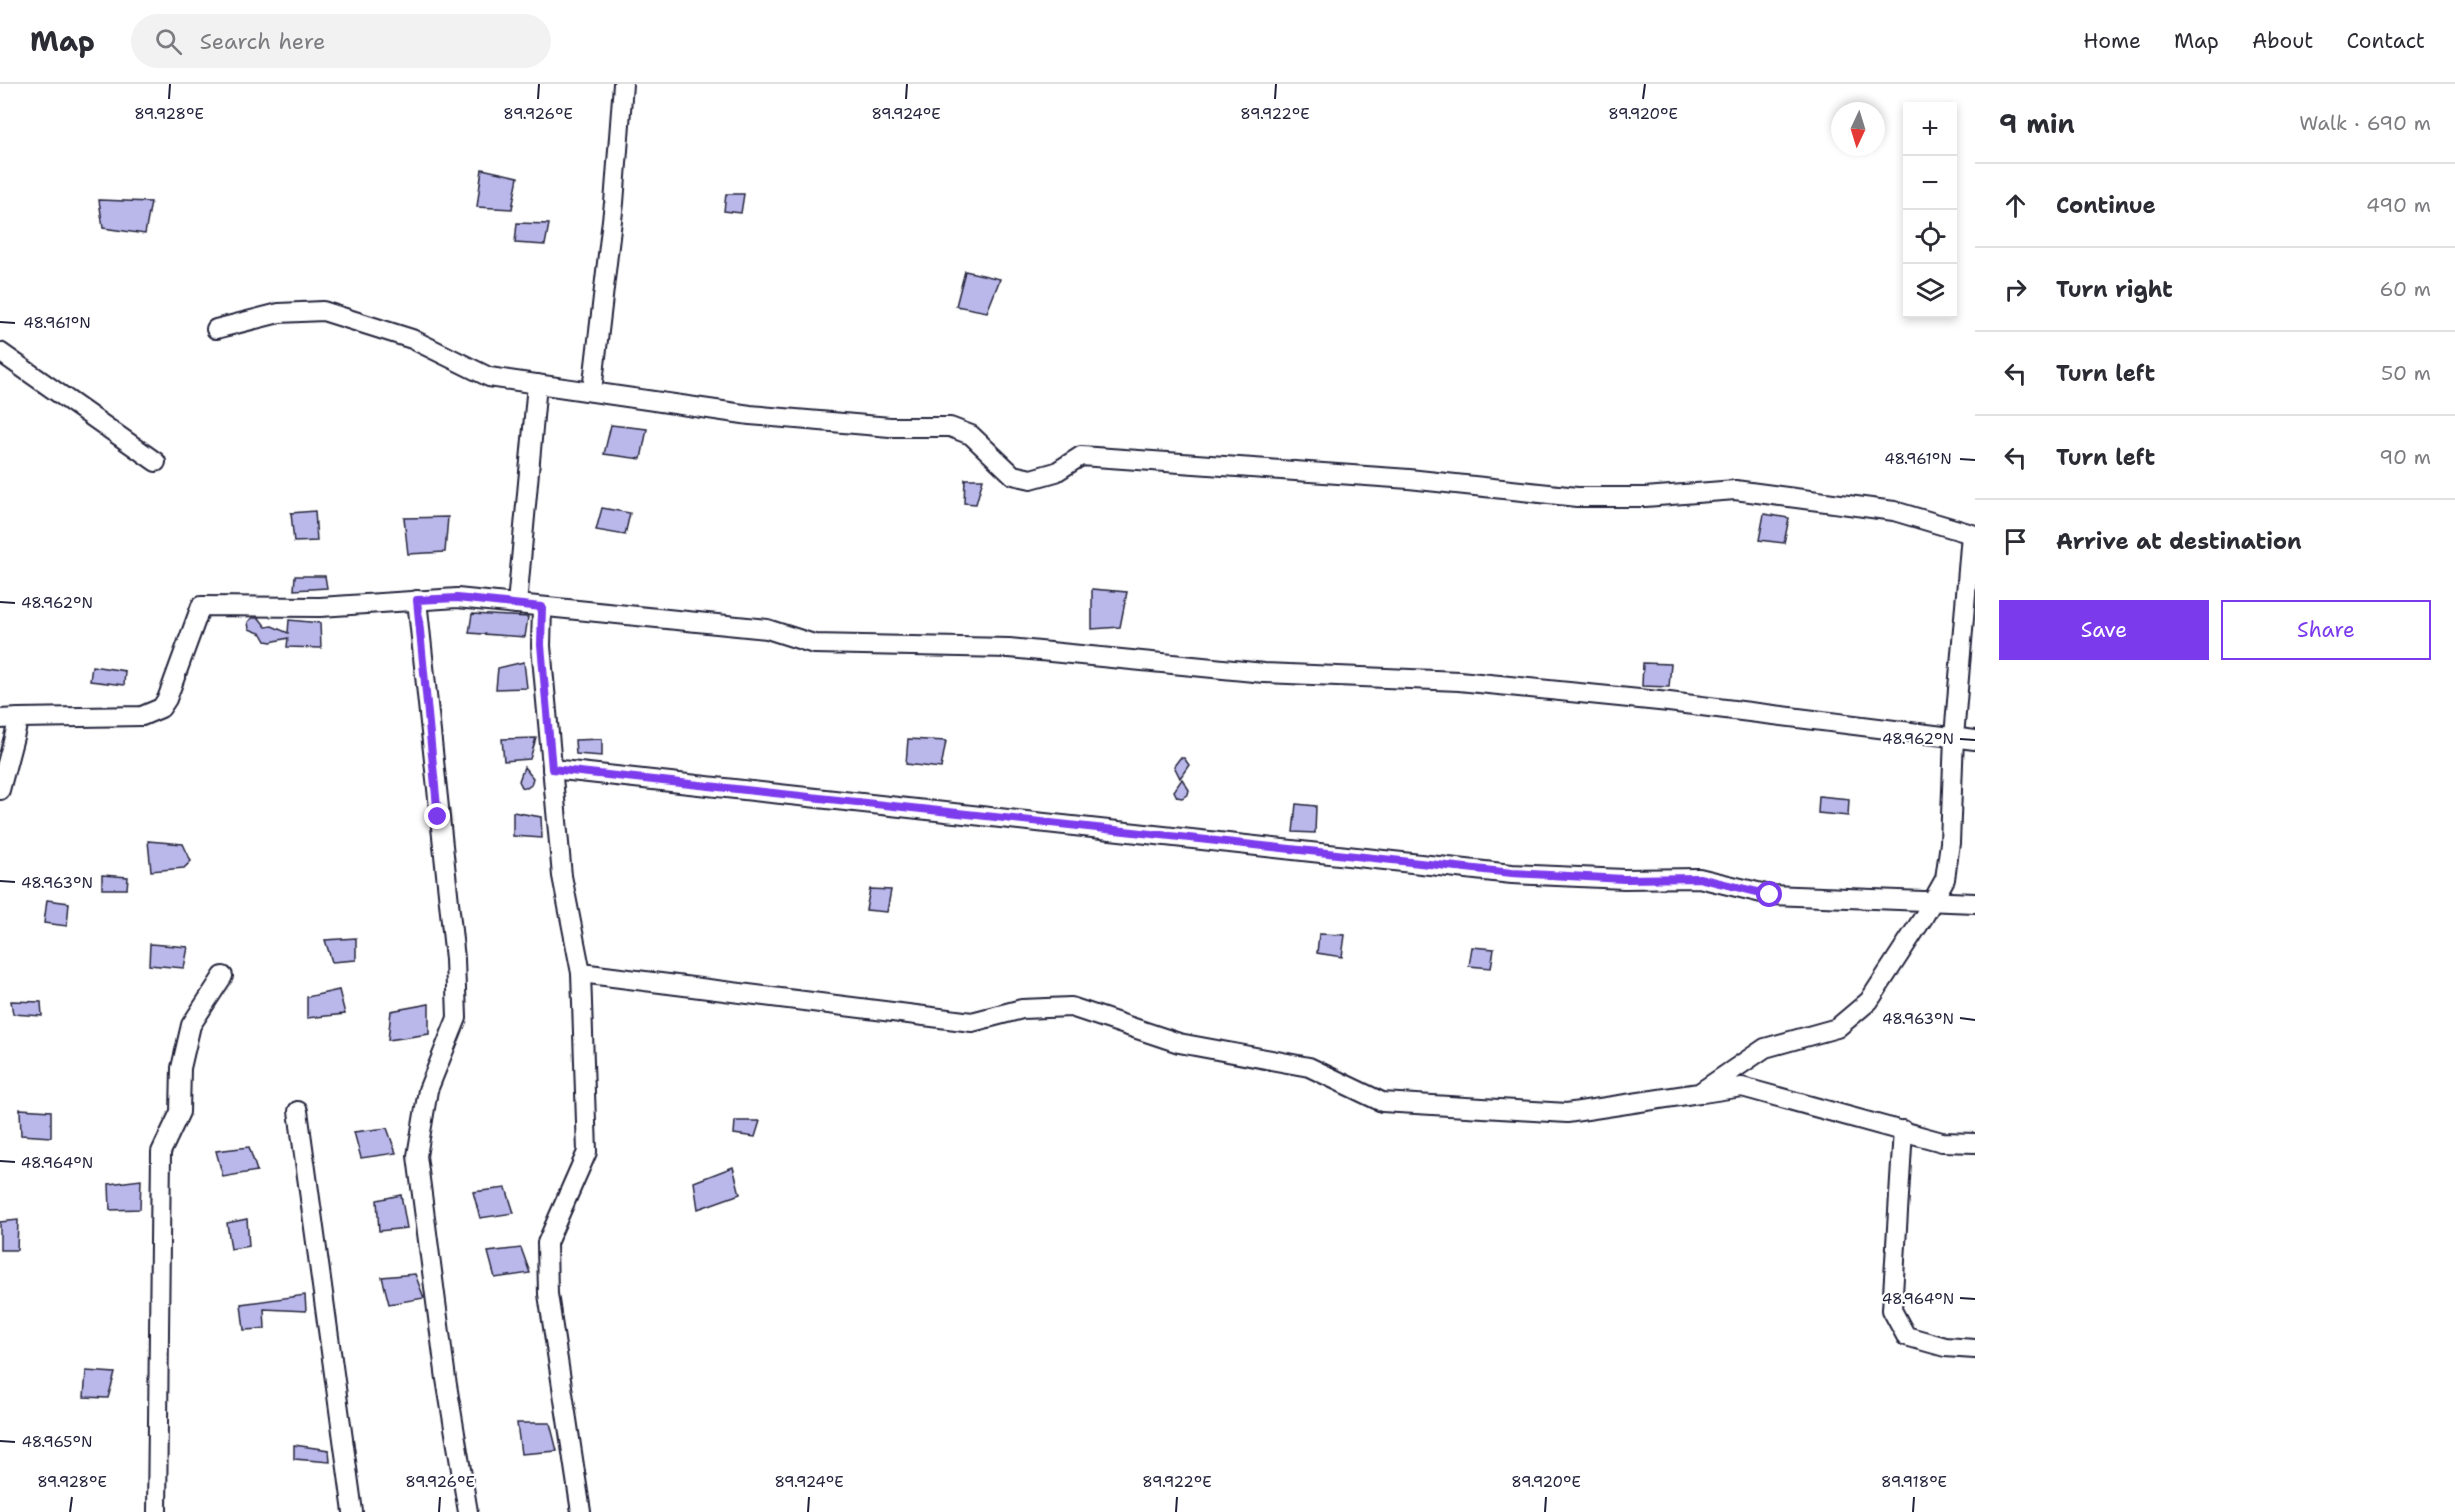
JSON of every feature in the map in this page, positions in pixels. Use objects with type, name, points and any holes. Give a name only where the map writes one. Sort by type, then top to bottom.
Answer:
[{"type":"street","points":[[592,391],[614,203],[623,84]]},
{"type":"street","points":[[216,329],[279,313],[323,311],[412,339],[489,377],[750,415],[890,427],[950,427],[971,435],[1013,475],[1031,479],[1056,472],[1081,456],[1409,479],[1577,497],[1645,497],[1735,490],[1894,511],[1973,535],[1954,737],[1950,843],[1945,879],[1931,900],[1923,918],[1869,1001],[1836,1028],[1765,1048],[1698,1093]]},
{"type":"street","points":[[0,352],[156,462]]},
{"type":"street","points":[[517,604],[537,384]]},
{"type":"street","points":[[0,719],[152,714],[167,699],[201,606],[320,607],[457,598],[767,629],[814,644],[1009,648],[1264,673],[1459,681],[1669,702],[1975,740]]},
{"type":"street","points":[[417,600],[455,959],[457,1018],[428,1090],[417,1156],[446,1378],[468,1512]]},
{"type":"street","points":[[542,607],[541,645],[562,876],[581,973],[587,1152],[547,1243],[549,1310],[581,1512]]},
{"type":"street","points":[[0,790],[19,718]]},
{"type":"street","points":[[552,769],[1512,873],[1624,879],[1699,878],[1770,895],[1975,903]]},
{"type":"street","points":[[581,973],[972,1022],[1022,1009],[1071,1007],[1179,1043],[1309,1067],[1382,1102],[1567,1113],[1742,1088],[1942,1142],[1975,1143]]},
{"type":"street","points":[[157,1512],[161,1152],[180,1112],[181,1068],[191,1025],[223,976]]},
{"type":"street","points":[[298,1111],[353,1512]]},
{"type":"street","points":[[1904,1130],[1892,1310],[1906,1336],[1945,1347],[1975,1349]]},
{"type":"building","points":[[482,169],[518,177],[512,209],[477,207]]},
{"type":"building","points":[[726,194],[744,194],[741,213],[724,211]]},
{"type":"building","points":[[99,200],[151,202],[145,234],[103,228]]},
{"type":"building","points":[[517,223],[549,224],[545,245],[515,243]]},
{"type":"building","points":[[965,271],[1000,279],[987,312],[956,306]]},
{"type":"building","points":[[611,425],[647,429],[641,459],[604,454]]},
{"type":"building","points":[[965,479],[983,479],[976,504],[964,503]]},
{"type":"building","points":[[602,508],[630,513],[625,535],[596,530]]},
{"type":"building","points":[[315,511],[317,541],[294,542],[291,513]]},
{"type":"building","points":[[1764,514],[1789,518],[1784,543],[1759,540]]},
{"type":"building","points":[[448,517],[445,552],[408,554],[404,518]]},
{"type":"building","points":[[295,576],[325,576],[327,588],[294,590]]},
{"type":"building","points":[[1092,589],[1127,592],[1120,627],[1092,629]]},
{"type":"building","points":[[472,614],[528,617],[525,637],[469,633]]},
{"type":"building","points":[[252,618],[259,618],[266,627],[272,626],[288,633],[289,620],[320,623],[321,648],[287,647],[288,638],[266,641],[262,634],[249,629],[248,622]]},
{"type":"building","points":[[524,662],[527,688],[496,689],[498,668]]},
{"type":"building","points":[[1643,663],[1671,664],[1669,687],[1642,686]]},
{"type":"building","points":[[92,666],[125,671],[124,685],[90,681]]},
{"type":"building","points":[[536,738],[530,759],[504,761],[502,739]]},
{"type":"building","points":[[602,739],[602,756],[576,754],[575,740]]},
{"type":"building","points":[[908,739],[946,741],[941,768],[906,764]]},
{"type":"building","points":[[1180,758],[1184,758],[1189,765],[1180,778],[1174,766]]},
{"type":"building","points":[[524,767],[533,778],[531,785],[527,788],[522,787],[519,781]]},
{"type":"building","points":[[1182,779],[1189,790],[1188,794],[1182,798],[1177,797],[1174,791]]},
{"type":"building","points":[[1819,796],[1849,799],[1848,816],[1818,813]]},
{"type":"building","points":[[1296,804],[1316,806],[1315,833],[1293,832]]},
{"type":"building","points":[[513,812],[541,817],[542,838],[513,836]]},
{"type":"building","points":[[148,841],[183,844],[191,861],[184,868],[151,871]]},
{"type":"building","points":[[102,875],[128,877],[127,889],[102,889]]},
{"type":"building","points":[[870,889],[891,890],[887,912],[866,910]]},
{"type":"building","points":[[47,900],[69,903],[67,926],[44,923]]},
{"type":"building","points":[[1319,934],[1345,935],[1342,957],[1317,953]]},
{"type":"building","points":[[356,938],[356,960],[332,962],[325,940]]},
{"type":"building","points":[[150,944],[188,947],[184,968],[149,965]]},
{"type":"building","points":[[1472,947],[1494,949],[1491,968],[1469,966]]},
{"type":"building","points":[[339,990],[345,1014],[307,1018],[307,997]]},
{"type":"building","points":[[11,1001],[41,1002],[42,1016],[13,1014]]},
{"type":"building","points":[[429,1004],[429,1034],[388,1040],[391,1011]]},
{"type":"building","points":[[20,1109],[51,1111],[51,1137],[21,1135]]},
{"type":"building","points":[[735,1121],[760,1121],[755,1137],[734,1134]]},
{"type":"building","points":[[387,1128],[396,1153],[361,1158],[354,1132]]},
{"type":"building","points":[[249,1147],[257,1171],[223,1177],[216,1151]]},
{"type":"building","points":[[733,1167],[740,1194],[698,1209],[694,1182]]},
{"type":"building","points":[[141,1180],[140,1209],[110,1210],[109,1184]]},
{"type":"building","points":[[506,1188],[514,1213],[480,1218],[473,1192]]},
{"type":"building","points":[[401,1195],[407,1228],[379,1231],[377,1200]]},
{"type":"building","points":[[247,1219],[249,1246],[231,1249],[227,1223]]},
{"type":"building","points":[[18,1220],[17,1250],[0,1250],[0,1222]]},
{"type":"building","points":[[521,1248],[530,1273],[495,1278],[488,1252]]},
{"type":"building","points":[[415,1274],[424,1298],[389,1304],[382,1277]]},
{"type":"building","points":[[305,1295],[306,1311],[264,1309],[265,1329],[244,1330],[241,1304]]},
{"type":"building","points":[[86,1371],[115,1373],[108,1398],[84,1397]]},
{"type":"building","points":[[517,1423],[550,1423],[557,1451],[521,1454]]},
{"type":"building","points":[[294,1445],[329,1450],[330,1462],[294,1459]]},
{"type":"route","points":[[438,817],[417,600],[457,598],[542,607],[541,645],[552,769],[1512,873],[1624,879],[1699,878],[1770,895]]}]
